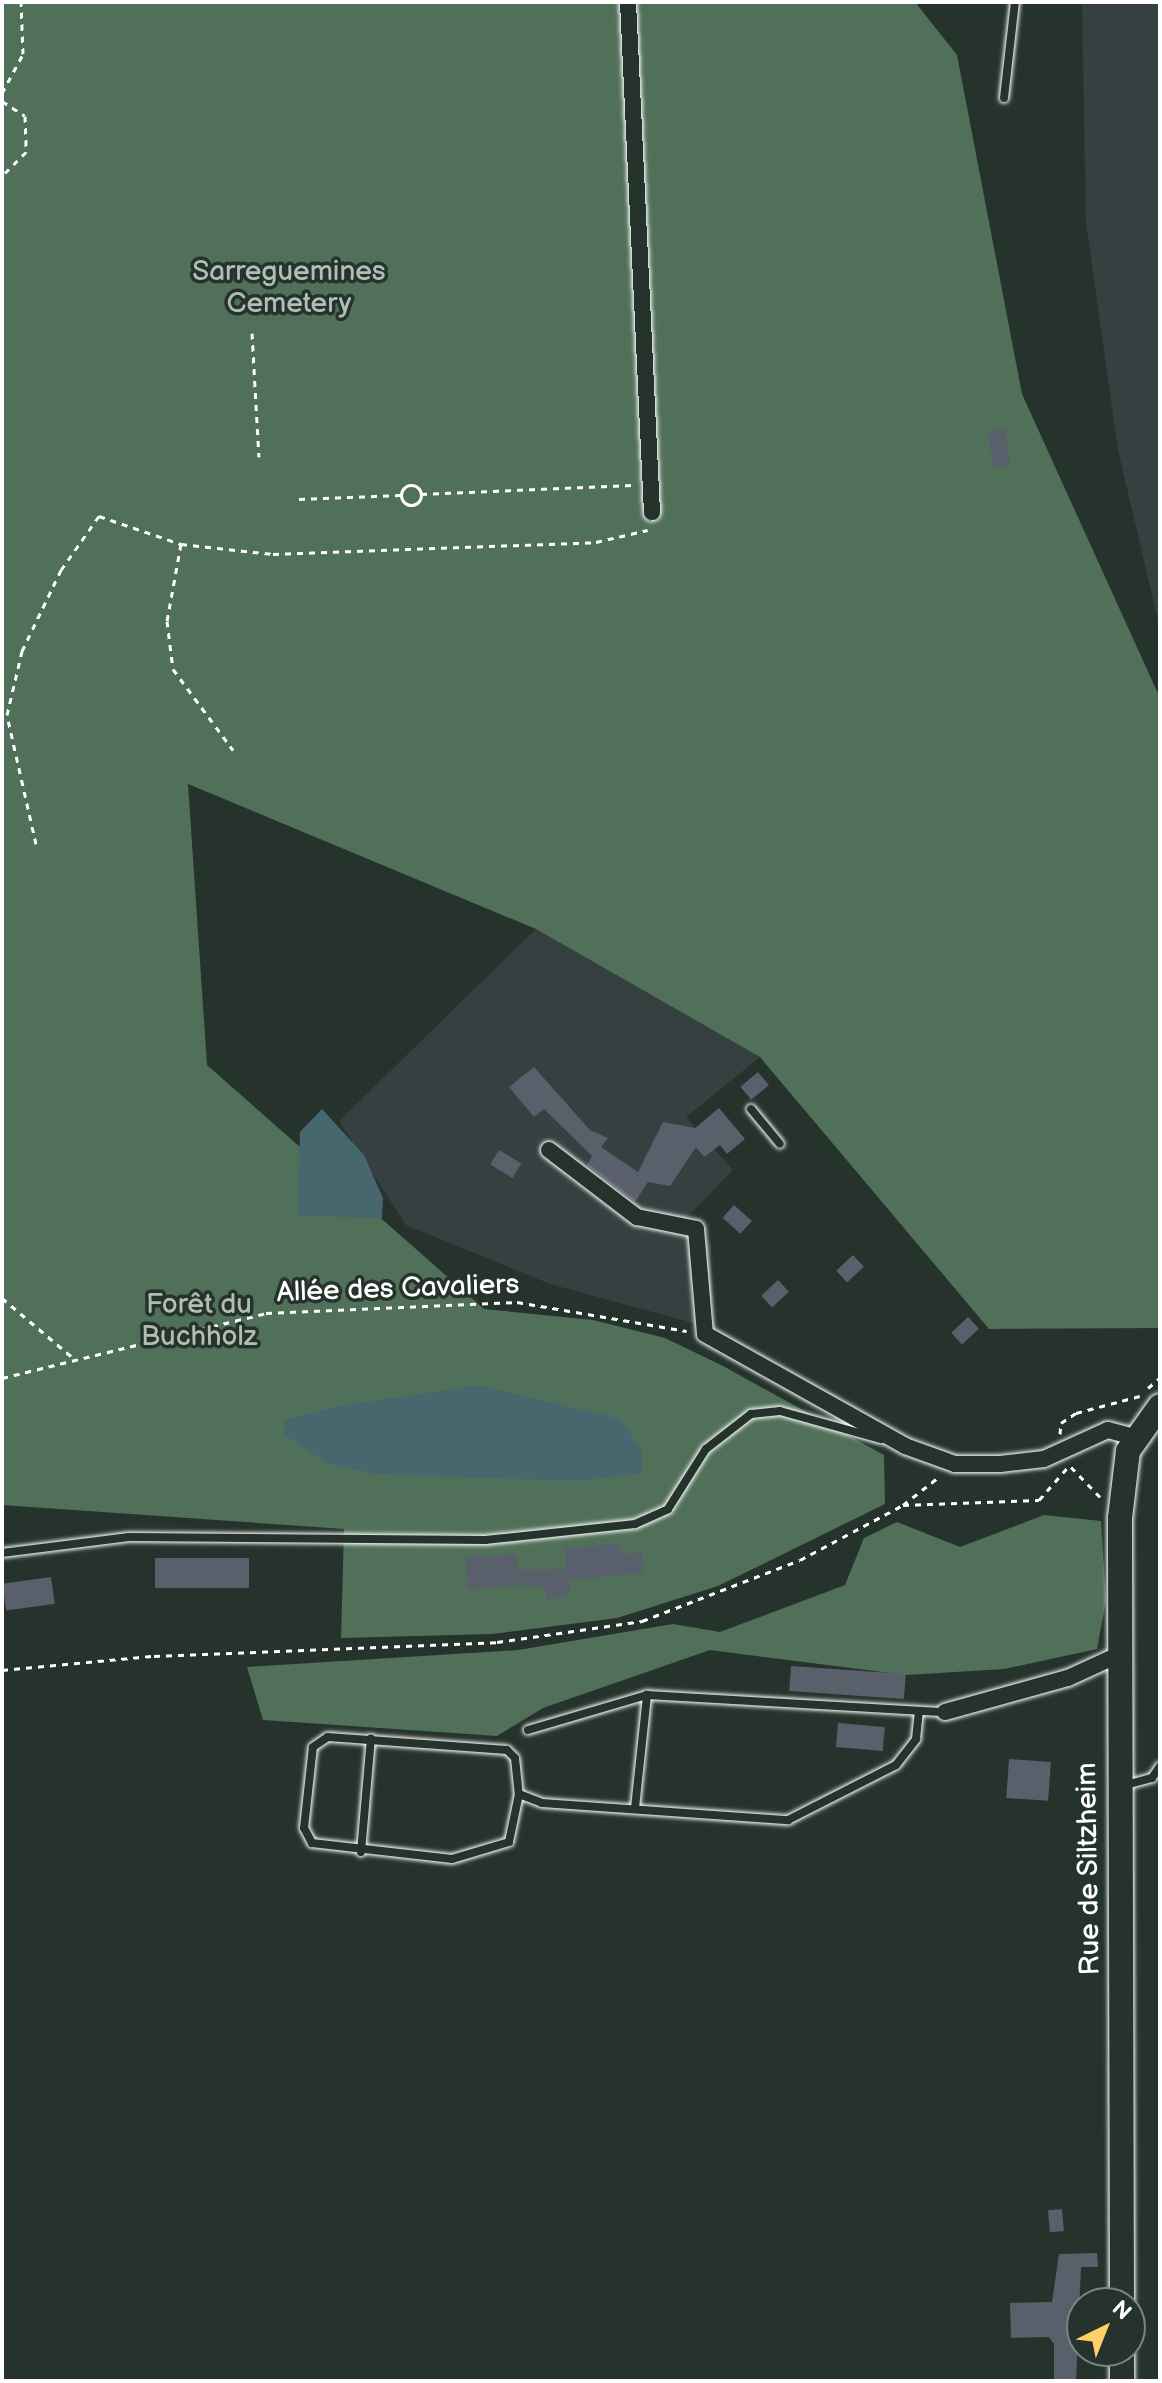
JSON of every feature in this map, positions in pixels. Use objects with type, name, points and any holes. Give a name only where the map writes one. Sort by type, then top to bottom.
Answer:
[{"type":"main road","points":[[1135,1437],[1160,1406]]},
{"type":"main road","name":"Rue de Siltzheim","points":[[1122,2287],[1117,1786],[1120,1518],[1135,1437]]},
{"type":"street","points":[[628,2],[652,512]]},
{"type":"street","points":[[549,1150],[637,1217],[696,1229],[705,1334],[905,1446],[955,1464],[1020,1463],[1067,1459],[1108,1430],[1135,1437]]},
{"type":"street","points":[[945,1712],[1068,1678],[1118,1655]]},
{"type":"lane","points":[[1004,98],[1015,2]]},
{"type":"lane","points":[[751,1109],[780,1144]]},
{"type":"lane","points":[[2,1553],[129,1537],[485,1540],[635,1524],[668,1509],[706,1449],[751,1414],[780,1411],[905,1446]]},
{"type":"lane","points":[[528,1730],[647,1695],[945,1712]]},
{"type":"lane","points":[[635,1808],[647,1695]]},
{"type":"lane","points":[[519,1794],[542,1803],[788,1820],[896,1765],[916,1739],[919,1712]]},
{"type":"lane","points":[[361,1852],[371,1738]]},
{"type":"lane","points":[[371,1738],[507,1750],[515,1758],[519,1794],[505,1847],[452,1859],[323,1848],[304,1828],[318,1740],[371,1738]]},
{"type":"lane","points":[[1117,1786],[1152,1778],[1160,1766]]},
{"type":"path","points":[[2,93],[23,54],[21,2]]},
{"type":"path","points":[[2,101],[25,116],[26,152],[2,176]]},
{"type":"path","points":[[252,333],[259,457]]},
{"type":"path","points":[[401,495],[411,485],[421,494],[651,484]]},
{"type":"path","points":[[299,499],[401,495],[412,504],[421,494]]},
{"type":"path","points":[[36,844],[7,715],[22,651],[41,610],[99,516],[181,544],[273,554],[596,542],[646,532],[652,512]]},
{"type":"path","points":[[181,544],[167,621],[173,669],[233,750]]},
{"type":"path","points":[[2,1298],[72,1357]]},
{"type":"path","name":"Allée des Cavaliers","points":[[2,1378],[72,1357],[266,1313],[391,1305],[517,1302],[705,1334]]},
{"type":"path","points":[[1120,1518],[1067,1459],[1059,1431],[1066,1417],[1132,1401],[1160,1378]]},
{"type":"path","points":[[903,1505],[1039,1500],[1067,1459]]},
{"type":"path","points":[[2,1670],[594,1631],[748,1585],[903,1505],[955,1464]]},
{"type":"shaded area","points":[[1082,2],[1160,2],[1160,629],[1118,450],[1086,222]]},
{"type":"shaded area","points":[[536,929],[760,1057],[686,1117],[733,1170],[686,1218],[711,1243],[712,1328],[550,1284],[406,1225],[339,1121]]},
{"type":"green space","points":[[2,2],[915,2],[957,55],[1022,394],[1160,698],[1160,1328],[989,1329],[760,1057],[536,929],[188,784],[207,1065],[484,1309],[593,1320],[665,1338],[723,1366],[884,1455],[885,1504],[718,1586],[617,1618],[492,1634],[341,1638],[344,1529],[2,1505]]},
{"type":"green space","points":[[1044,1515],[1101,1521],[1106,1600],[1097,1649],[1004,1669],[906,1675],[710,1650],[543,1708],[497,1736],[263,1720],[247,1667],[518,1650],[673,1624],[720,1632],[845,1585],[864,1538],[897,1522],[960,1547]]},
{"type":"water","points":[[322,1109],[364,1155],[383,1198],[382,1218],[298,1216],[300,1132]]},
{"type":"water","points":[[479,1385],[620,1419],[641,1449],[642,1473],[578,1481],[376,1474],[328,1464],[284,1435],[285,1420],[339,1406]]},
{"type":"building","points":[[1005,429],[1010,465],[993,467],[988,431]]},
{"type":"building","points":[[534,1067],[590,1130],[608,1138],[601,1147],[638,1172],[663,1122],[695,1128],[719,1108],[745,1139],[727,1154],[720,1145],[704,1157],[696,1147],[670,1186],[648,1182],[635,1202],[587,1165],[592,1156],[544,1109],[534,1117],[509,1087]]},
{"type":"building","points":[[758,1072],[769,1085],[751,1100],[740,1087]]},
{"type":"building","points":[[499,1150],[521,1163],[513,1178],[490,1165]]},
{"type":"building","points":[[734,1205],[752,1221],[740,1234],[723,1218]]},
{"type":"building","points":[[853,1255],[864,1267],[847,1282],[836,1271]]},
{"type":"building","points":[[778,1280],[789,1292],[772,1307],[761,1296]]},
{"type":"building","points":[[968,1317],[979,1329],[962,1344],[951,1333]]},
{"type":"building","points":[[620,1543],[621,1555],[642,1552],[644,1573],[568,1580],[565,1549]]},
{"type":"building","points":[[516,1554],[518,1570],[567,1569],[570,1596],[547,1599],[545,1587],[518,1585],[468,1590],[466,1558]]},
{"type":"building","points":[[155,1558],[249,1558],[249,1588],[155,1588]]},
{"type":"building","points":[[51,1577],[55,1604],[6,1611],[2,1584]]},
{"type":"building","points":[[791,1666],[906,1674],[904,1699],[789,1691]]},
{"type":"building","points":[[838,1723],[885,1727],[883,1751],[836,1747]]},
{"type":"building","points":[[1009,1759],[1051,1762],[1048,1801],[1006,1798]]},
{"type":"building","points":[[1062,2209],[1064,2231],[1050,2232],[1048,2210]]},
{"type":"building","points":[[1097,2253],[1098,2267],[1081,2267],[1080,2287],[1066,2287],[1066,2367],[1077,2367],[1076,2381],[1054,2381],[1054,2344],[1049,2337],[1011,2338],[1010,2303],[1052,2302],[1059,2254]]},
{"type":"park label","name":"Sarreguemines Cemetery","points":[[289,288]]},
{"type":"park label","name":"Forêt du Buchholz","points":[[199,1321]]}]
